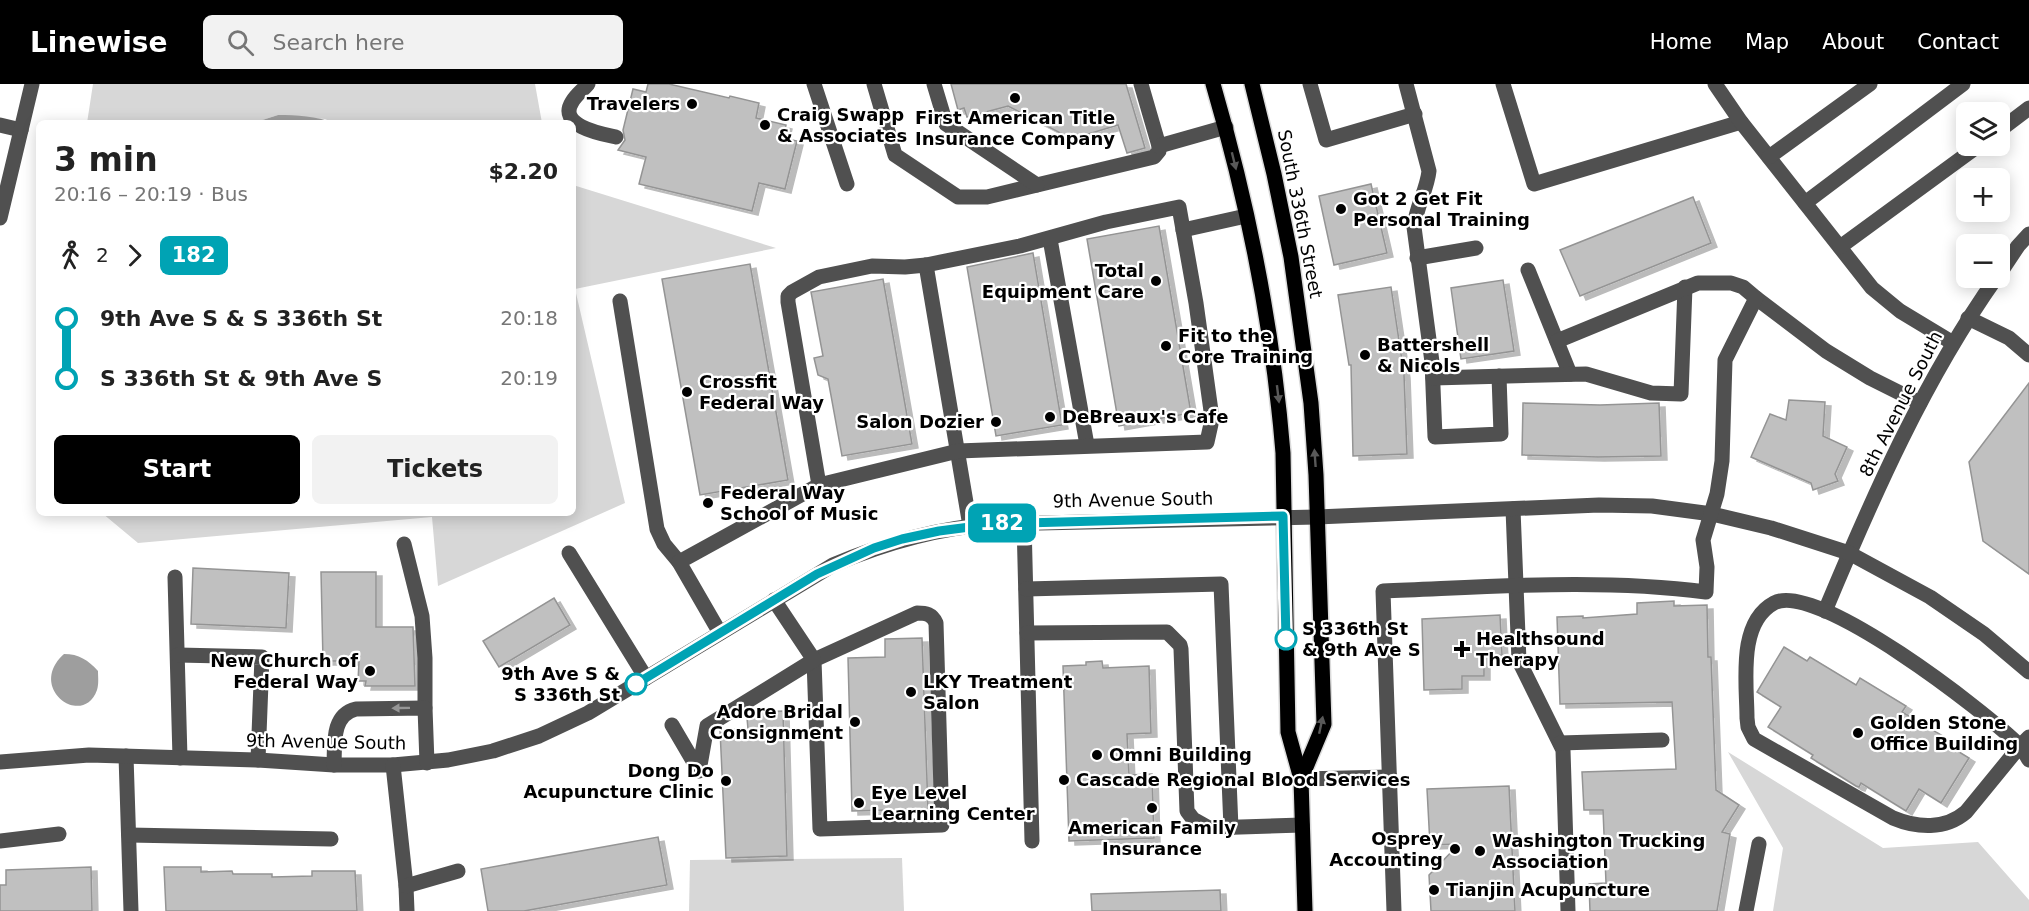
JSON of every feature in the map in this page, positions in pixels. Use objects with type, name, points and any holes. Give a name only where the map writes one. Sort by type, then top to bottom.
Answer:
[{"type":"main road","name":"South 336th Street","points":[[1213,84],[1226,127],[1246,216],[1272,348],[1280,413],[1284,453],[1283,516],[1288,732],[1301,779],[1305,911]]},
{"type":"main road","name":"South 336th Street","points":[[1252,84],[1274,174],[1293,268],[1311,403],[1324,724],[1301,779]]},
{"type":"street","points":[[0,218],[32,84]]},
{"type":"street","points":[[574,120],[570,113],[572,102],[588,84]]},
{"type":"street","points":[[814,84],[847,184]]},
{"type":"street","points":[[874,84],[896,155],[958,197],[987,197],[1154,157],[1159,151],[1159,146],[1141,84]]},
{"type":"street","points":[[934,84],[946,124],[1037,185]]},
{"type":"street","points":[[1310,84],[1326,140],[1415,114]]},
{"type":"street","points":[[1406,84],[1429,171],[1414,220],[1433,378],[1435,437],[1501,434],[1499,376]]},
{"type":"street","points":[[1503,84],[1534,184],[1742,122]]},
{"type":"street","points":[[1715,84],[1872,288],[1900,311],[1953,343]]},
{"type":"street","points":[[1769,157],[1870,84]]},
{"type":"street","points":[[1805,203],[1963,84]]},
{"type":"street","points":[[2010,122],[2029,108]]},
{"type":"street","points":[[576,122],[585,130],[616,137]]},
{"type":"street","points":[[0,125],[21,130]]},
{"type":"street","points":[[1159,146],[1226,127]]},
{"type":"street","points":[[1840,247],[1964,156]]},
{"type":"street","points":[[679,562],[819,485],[958,451],[1207,442],[1211,411],[1196,303],[1179,207],[1106,222],[1050,239],[926,265],[872,266],[830,275],[809,282],[788,296],[819,485]]},
{"type":"street","points":[[1183,230],[1246,216]]},
{"type":"street","points":[[2010,258],[2029,234]]},
{"type":"street","points":[[1050,239],[1087,445]]},
{"type":"street","points":[[2018,246],[2029,257]]},
{"type":"street","points":[[1417,258],[1476,248]]},
{"type":"street","points":[[926,265],[970,526]]},
{"type":"street","points":[[1528,270],[1570,374]]},
{"type":"street","points":[[1557,341],[1685,287],[1710,282],[1731,283],[1743,287],[1826,351],[1870,378],[1920,404]]},
{"type":"street","points":[[1433,378],[1592,375],[1651,393],[1681,394],[1685,287]]},
{"type":"street","name":"8th Avenue South","points":[[1825,611],[1849,553],[1920,404],[1953,343],[1989,288]]},
{"type":"street","points":[[1394,911],[1383,591],[1613,585],[1706,592],[1707,567],[1703,540],[1717,494],[1722,461],[1725,360],[1756,298]]},
{"type":"street","points":[[620,301],[657,530],[664,544],[679,562],[720,633]]},
{"type":"street","points":[[1968,318],[2009,338],[2029,355]]},
{"type":"street","name":"9th Avenue South","points":[[0,762],[60,756],[126,756],[334,765],[393,765],[427,763],[493,751],[539,736],[588,713],[817,574],[874,548],[902,539],[970,526],[1024,522],[1317,517],[1625,505],[1712,514],[1771,528],[1849,553],[1930,597],[1984,634],[2029,672]]},
{"type":"street","points":[[1513,509],[1519,661],[1563,750],[1568,911]]},
{"type":"street","points":[[1024,522],[1032,841]]},
{"type":"street","points":[[404,544],[422,616],[427,763]]},
{"type":"street","points":[[569,553],[646,678]]},
{"type":"street","points":[[175,577],[180,758]]},
{"type":"street","points":[[1026,589],[1221,584],[1231,828]]},
{"type":"street","points":[[672,725],[699,771],[707,726],[814,660],[910,615],[927,613],[934,618],[936,623],[942,825],[820,829],[814,660],[774,600]]},
{"type":"street","points":[[2025,741],[1959,818],[1932,826],[1919,826],[1893,818],[1754,739],[1748,727],[1746,657],[1754,626],[1768,607],[1776,601],[1803,603],[1825,611],[1904,654],[2025,741],[2029,760]]},
{"type":"street","points":[[1027,633],[1167,632],[1181,649],[1187,811],[1193,819],[1209,828],[1302,825]]},
{"type":"street","points":[[178,655],[262,657],[258,760]]},
{"type":"street","points":[[334,765],[336,731],[347,711],[425,708]]},
{"type":"street","points":[[1560,743],[1662,740]]},
{"type":"street","points":[[126,756],[130,911]]},
{"type":"street","points":[[393,765],[407,911]]},
{"type":"street","points":[[1301,779],[1390,777]]},
{"type":"street","points":[[0,841],[59,834]]},
{"type":"street","points":[[129,835],[331,839]]},
{"type":"street","points":[[1746,911],[1759,844]]},
{"type":"street","points":[[406,886],[458,872]]},
{"type":"shaded area","points":[[93,84],[535,84],[541,120],[327,120],[278,115],[262,120],[87,120]]},
{"type":"shaded area","points":[[278,115],[306,116],[324,120],[262,120]]},
{"type":"shaded area","points":[[576,186],[776,248],[576,289]]},
{"type":"shaded area","points":[[576,293],[625,503],[438,586],[432,517],[138,543],[106,516],[576,516]]},
{"type":"shaded area","points":[[64,654],[83,658],[98,671],[97,690],[90,701],[81,706],[70,705],[54,691],[51,679],[54,667]]},
{"type":"shaded area","points":[[1728,752],[1883,848],[1978,842],[2029,900],[2029,911],[1773,911],[1783,848]]},
{"type":"shaded area","points":[[902,858],[904,911],[689,911],[690,860]]},
{"type":"building","points":[[648,84],[669,84],[759,103],[756,118],[786,125],[783,138],[797,141],[785,189],[759,183],[752,211],[639,184],[646,157],[618,150],[625,140],[623,130],[633,89],[646,92]]},
{"type":"building","points":[[951,84],[1126,84],[1145,148],[1127,153],[1118,125],[1072,139],[1008,106],[967,117],[964,108],[958,110]]},
{"type":"building","points":[[1371,184],[1387,253],[1334,265],[1319,196]]},
{"type":"building","points":[[1693,197],[1711,243],[1580,296],[1560,250]]},
{"type":"building","points":[[1159,226],[1191,413],[1119,426],[1087,239]]},
{"type":"building","points":[[1033,253],[1062,425],[996,436],[967,267]]},
{"type":"building","points":[[750,264],[788,480],[700,495],[662,279]]},
{"type":"building","points":[[883,279],[912,444],[842,456],[828,379],[818,375],[814,358],[823,356],[811,292]]},
{"type":"building","points":[[1503,280],[1514,351],[1461,359],[1451,288]]},
{"type":"building","points":[[1391,287],[1404,374],[1407,454],[1353,456],[1351,365],[1349,365],[1338,295]]},
{"type":"building","points":[[2029,383],[2029,574],[1983,541],[1969,462]]},
{"type":"building","points":[[1789,400],[1825,402],[1823,436],[1847,447],[1835,474],[1838,481],[1813,490],[1811,483],[1751,457],[1770,414],[1786,420]]},
{"type":"building","points":[[1523,403],[1600,405],[1659,403],[1661,456],[1522,455]]},
{"type":"building","points":[[193,568],[289,573],[286,628],[191,624]]},
{"type":"building","points":[[321,572],[376,572],[376,627],[413,627],[415,686],[365,686],[366,681],[358,681],[359,661],[323,661]]},
{"type":"building","points":[[554,598],[570,625],[499,667],[483,641]]},
{"type":"building","points":[[1674,601],[1674,606],[1707,605],[1716,790],[1739,805],[1722,832],[1730,834],[1717,911],[1590,911],[1589,884],[1606,883],[1603,810],[1584,810],[1582,772],[1676,769],[1672,702],[1560,704],[1557,617],[1583,616],[1583,618],[1637,614],[1637,603]]},
{"type":"building","name":"Healthsound Therapy","points":[[1500,615],[1502,655],[1484,656],[1484,676],[1462,676],[1462,689],[1424,690],[1422,619]]},
{"type":"building","points":[[922,638],[928,809],[852,811],[848,658],[885,657],[885,639]]},
{"type":"building","name":"Golden Stone Office Building","points":[[1784,647],[1807,661],[1810,657],[1856,685],[1860,678],[1906,706],[1902,712],[1948,739],[1946,744],[1969,758],[1941,803],[1919,789],[1906,811],[1861,783],[1859,787],[1856,786],[1811,758],[1813,755],[1768,727],[1781,707],[1757,692]]},
{"type":"building","name":"Omni Building","points":[[1102,661],[1103,668],[1149,666],[1151,733],[1127,734],[1129,775],[1152,774],[1154,838],[1069,841],[1063,666],[1086,665],[1086,662]]},
{"type":"building","points":[[783,711],[787,856],[726,858],[720,730],[748,729],[747,718],[752,719],[752,712]]},
{"type":"building","name":"Washington Trucking Association","points":[[1509,786],[1515,911],[1431,911],[1429,875],[1459,844],[1430,845],[1427,789]]},
{"type":"building","points":[[658,837],[667,885],[524,911],[488,911],[481,869]]},
{"type":"building","points":[[91,867],[92,911],[0,911],[0,885],[6,885],[6,870]]},
{"type":"building","points":[[164,867],[201,867],[201,872],[232,871],[233,874],[272,874],[272,877],[312,876],[312,871],[355,871],[357,911],[166,911]]},
{"type":"building","points":[[1220,890],[1221,911],[1092,911],[1091,894]]},
{"type":"bus line","name":"182","points":[[636,684],[833,565],[902,539],[939,531],[993,524],[1283,516],[1286,639]]},
{"type":"place","name":"First American Title Insurance Company","points":[[1015,98]]},
{"type":"place","name":"Travelers","points":[[692,104]]},
{"type":"place","name":"Craig Swapp & Associates","points":[[765,125]]},
{"type":"place","name":"Got 2 Get Fit Personal Training","points":[[1341,209]]},
{"type":"place","name":"Total Equipment Care","points":[[1156,281]]},
{"type":"place","name":"Fit to the Core Training","points":[[1166,346]]},
{"type":"place","name":"Battershell & Nicols","points":[[1365,355]]},
{"type":"place","name":"Crossfit Federal Way","points":[[687,392]]},
{"type":"place","name":"DeBreaux's Cafe","points":[[1050,417]]},
{"type":"place","name":"Salon Dozier","points":[[996,422]]},
{"type":"place","name":"Federal Way School of Music","points":[[708,503]]},
{"type":"place","name":"S 336th St & 9th Ave S","points":[[1286,639]]},
{"type":"place","name":"Healthsound Therapy","points":[[1462,649]]},
{"type":"place","name":"New Church of Federal Way","points":[[370,671]]},
{"type":"place","name":"9th Ave S & S 336th St","points":[[636,684]]},
{"type":"place","name":"LKY Treatment Salon","points":[[911,692]]},
{"type":"place","name":"Adore Bridal Consignment","points":[[855,722]]},
{"type":"place","name":"Golden Stone Office Building","points":[[1858,733]]},
{"type":"place","name":"Omni Building","points":[[1097,755]]},
{"type":"place","name":"Cascade Regional Blood Services","points":[[1064,780]]},
{"type":"place","name":"Dong Do Acupuncture Clinic","points":[[726,781]]},
{"type":"place","name":"Eye Level Learning Center","points":[[859,803]]},
{"type":"place","name":"American Family Insurance","points":[[1152,808]]},
{"type":"place","name":"Osprey Accounting","points":[[1455,849]]},
{"type":"place","name":"Washington Trucking Association","points":[[1480,851]]},
{"type":"place","name":"Tianjin Acupuncture","points":[[1434,890]]}]
